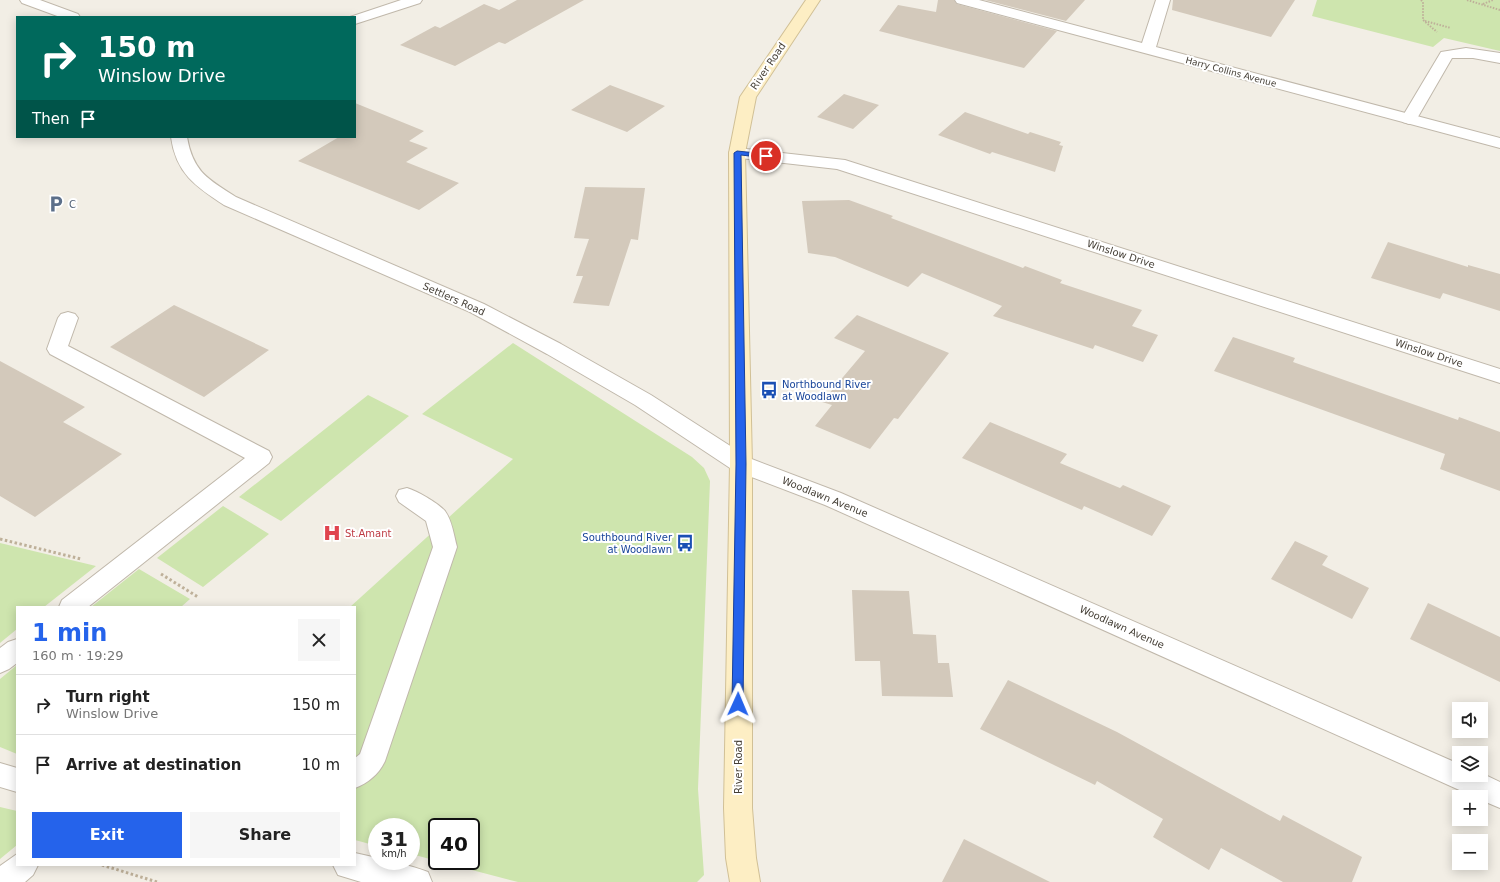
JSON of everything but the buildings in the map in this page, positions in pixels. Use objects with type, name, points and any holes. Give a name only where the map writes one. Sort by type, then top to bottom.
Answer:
[{"type":"street","points":[[27,0],[70,16]]},
{"type":"street","points":[[356,20],[415,0]]},
{"type":"street","name":"River Road","points":[[745,882],[741,858],[738,794],[741,464],[737,153],[748,97],[813,0]]},
{"type":"street","name":"Harry Collins Avenue","points":[[962,0],[1500,143]]},
{"type":"street","points":[[1148,50],[1163,0]]},
{"type":"street","points":[[1409,119],[1446,56],[1459,52],[1483,54],[1500,58]]},
{"type":"street","name":"Settlers Road","points":[[179,138],[180,148],[186,164],[197,177],[230,201],[477,308],[554,349],[643,400],[741,464]]},
{"type":"street","name":"Winslow Drive","points":[[737,153],[839,164],[1500,376]]},
{"type":"street","points":[[68,318],[57,349],[261,457],[72,606]]},
{"type":"street","name":"Woodlawn Avenue","points":[[741,464],[832,498],[1500,795]]},
{"type":"street","points":[[356,775],[371,761],[445,547],[436,516],[407,496]]},
{"type":"street","points":[[0,662],[16,650]]},
{"type":"street","points":[[0,775],[16,780]]},
{"type":"street","points":[[3,882],[23,866]]},
{"type":"street","points":[[352,866],[417,882]]},
{"type":"path","points":[[1421,0],[1424,1],[1423,20],[1459,52]]},
{"type":"path","points":[[1467,0],[1500,10]]},
{"type":"path","points":[[1482,4],[1494,0]]},
{"type":"path","points":[[0,539],[127,563],[198,597]]},
{"type":"path","points":[[105,866],[157,882]]},
{"type":"green space","points":[[1317,0],[1500,0],[1500,51],[1444,38],[1433,47],[1312,16]]},
{"type":"green space","points":[[513,343],[692,457],[704,468],[710,481],[698,789],[704,875],[697,882],[518,882],[472,870],[480,870],[480,818],[428,818],[428,859],[420,856],[420,818],[368,818],[368,844],[356,840],[356,606],[351,606],[513,459],[422,414]]},
{"type":"green space","points":[[368,395],[409,416],[281,521],[239,497]]},
{"type":"green space","points":[[223,506],[269,534],[203,587],[157,558]]},
{"type":"green space","points":[[0,543],[96,566],[45,606],[16,606],[16,630],[0,643]]},
{"type":"green space","points":[[139,569],[190,599],[182,606],[92,606]]},
{"type":"green space","points":[[16,666],[16,754],[0,747],[0,679]]},
{"type":"green space","points":[[0,807],[16,811],[16,846],[0,859]]},
{"type":"place","name":"C","points":[[56,204]]},
{"type":"place","name":"Northbound River at Woodlawn","points":[[769,390]]},
{"type":"place","name":"St.Amant","points":[[332,533]]},
{"type":"place","name":"Southbound River at Woodlawn","points":[[685,543]]},
{"type":"route","points":[[738,704],[741,464],[737,153],[766,156]]}]
